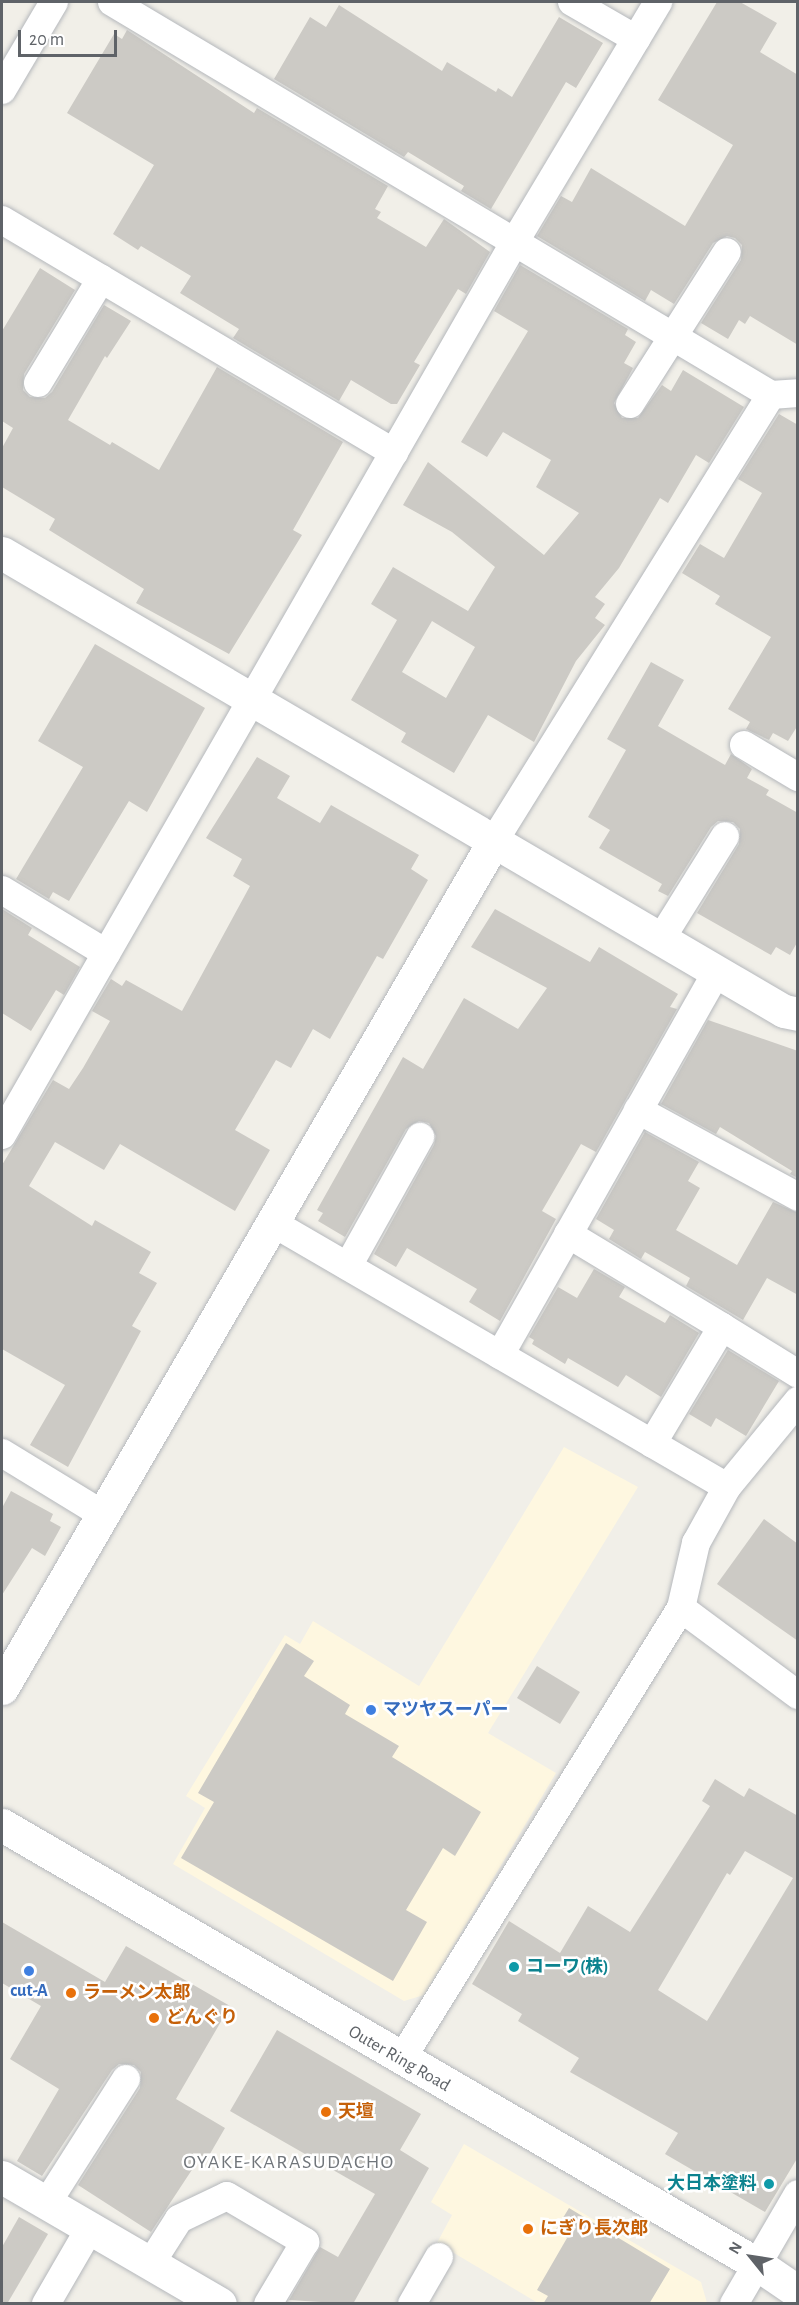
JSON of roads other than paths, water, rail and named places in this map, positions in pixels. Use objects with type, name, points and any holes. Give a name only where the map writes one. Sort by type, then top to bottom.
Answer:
[{"type":"street","points":[[2,90],[54,2]]},
{"type":"street","points":[[2,1688],[494,841],[784,394],[673,337],[112,2]]},
{"type":"street","points":[[572,2],[636,39]]},
{"type":"street","points":[[2,1135],[514,243],[658,2]]},
{"type":"street","points":[[2,220],[394,453]]},
{"type":"street","points":[[630,404],[727,252]]},
{"type":"street","points":[[38,383],[101,279]]},
{"type":"street","points":[[2,553],[784,1011],[798,1014]]},
{"type":"street","points":[[744,746],[798,777]]},
{"type":"street","points":[[661,939],[725,836]]},
{"type":"street","points":[[2,890],[106,953]]},
{"type":"street","points":[[500,1355],[717,971]]},
{"type":"street","points":[[638,1110],[798,1197]]},
{"type":"street","points":[[348,1266],[420,1137]]},
{"type":"street","points":[[273,1223],[727,1487]]},
{"type":"street","points":[[568,1234],[798,1374]]},
{"type":"street","points":[[652,1444],[722,1327]]},
{"type":"street","points":[[401,2060],[681,1608],[696,1543],[727,1487],[798,1401]]},
{"type":"street","points":[[2,1453],[102,1514]]},
{"type":"street","points":[[681,1608],[798,1695]]},
{"type":"street","name":"Outer Ring Road","points":[[2,1825],[401,2060],[757,2264],[798,2292]]},
{"type":"street","points":[[47,2203],[126,2079]]},
{"type":"street","points":[[2,2177],[220,2304]]},
{"type":"street","points":[[734,2304],[798,2194]]},
{"type":"street","points":[[151,2263],[179,2219],[227,2196],[305,2242],[268,2304]]},
{"type":"street","points":[[46,2304],[90,2228]]},
{"type":"street","points":[[412,2304],[439,2257]]},
{"type":"place","name":"マツヤスーパー","points":[[371,1710]]},
{"type":"place","name":"コーワ(株)","points":[[514,1967]]},
{"type":"place","name":"cut-A","points":[[29,1971]]},
{"type":"place","name":"ラーメン太郎","points":[[71,1993]]},
{"type":"place","name":"どんぐり","points":[[154,2018]]},
{"type":"place","name":"天壇","points":[[326,2112]]},
{"type":"place","name":"大日本塗料","points":[[769,2184]]},
{"type":"place","name":"にぎり長次郎","points":[[528,2229]]},
{"type":"district","name":"OYAKE-KARASUDACHO","points":[[289,2162]]}]
